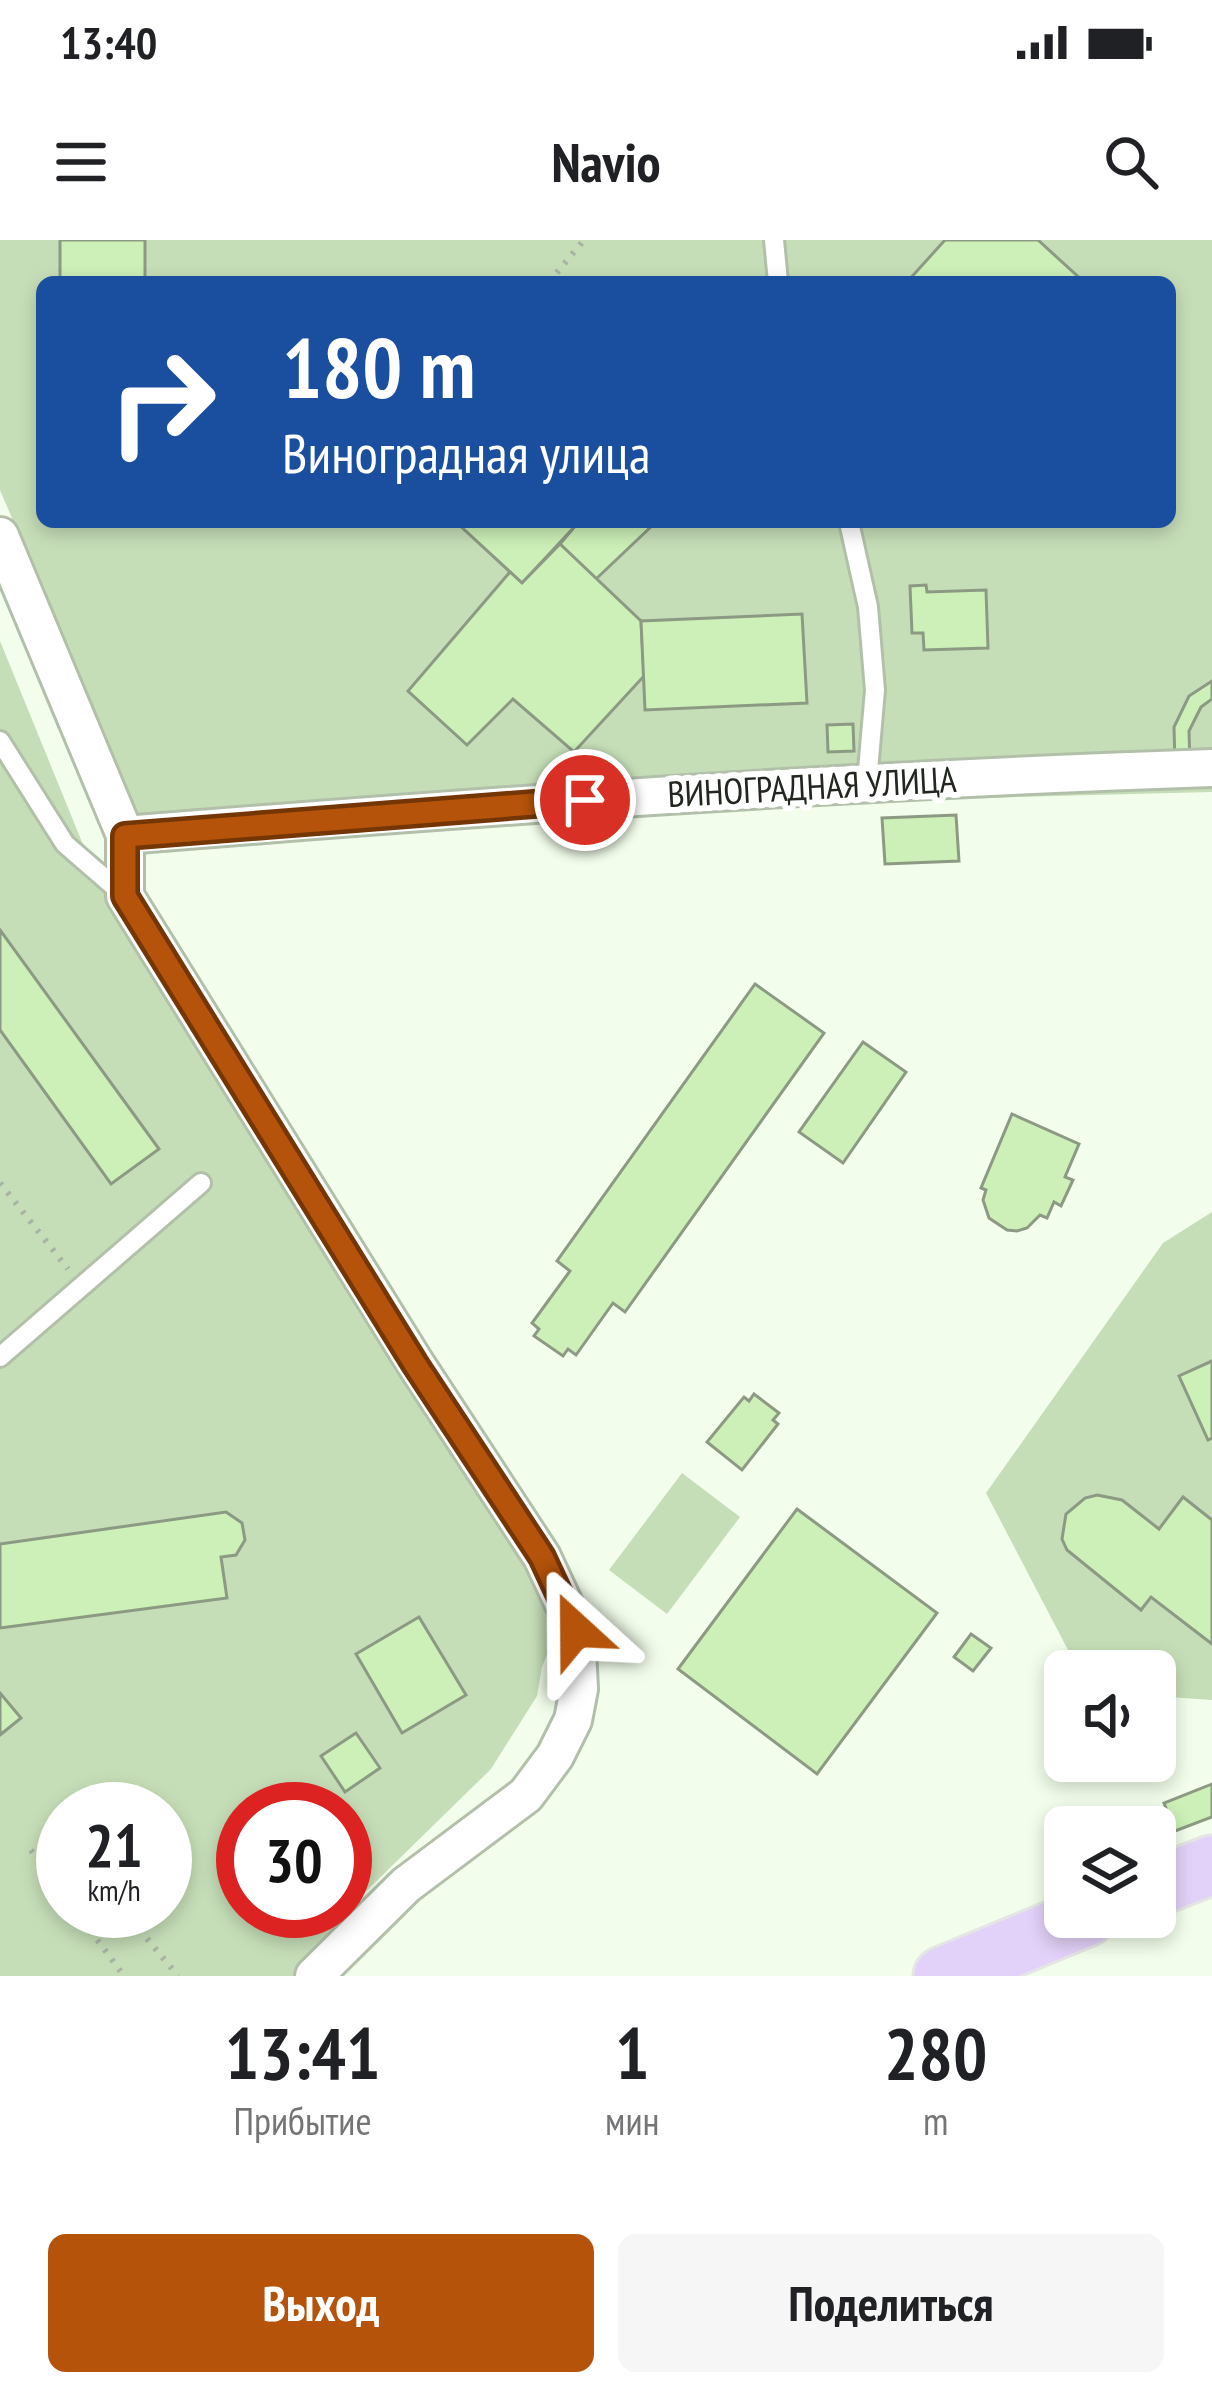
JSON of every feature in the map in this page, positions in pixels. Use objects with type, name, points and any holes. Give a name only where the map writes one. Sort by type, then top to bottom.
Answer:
[{"type":"main road","points":[[1176,1879],[1212,1865]]},
{"type":"main road","points":[[965,1972],[1044,1936]]},
{"type":"street","points":[[0,536],[125,836],[125,896],[415,1364],[542,1557],[576,1630],[579,1689],[573,1720],[526,1795],[406,1885],[314,1976]]},
{"type":"street","name":"ВИНОГРАДНАЯ УЛИЦА","points":[[125,836],[491,805],[867,782],[1212,768]]},
{"type":"lane","points":[[774,240],[777,276]]},
{"type":"lane","points":[[850,528],[868,607],[875,690],[867,782]]},
{"type":"lane","points":[[0,741],[65,844],[125,896]]},
{"type":"lane","points":[[0,1357],[201,1184]]},
{"type":"path","points":[[554,276],[584,240]]},
{"type":"path","points":[[0,1183],[82,1286]]},
{"type":"path","points":[[31,1850],[36,1857]]},
{"type":"path","points":[[96,1938],[124,1976]]},
{"type":"path","points":[[146,1938],[178,1976]]},
{"type":"green space","points":[[0,240],[1212,240],[1212,792],[141,820],[0,490]]},
{"type":"green space","points":[[0,641],[82,842],[517,1534],[551,1608],[556,1632],[537,1696],[491,1769],[372,1885],[372,1782],[216,1782],[216,1938],[331,1938],[306,1976],[0,1976]]},
{"type":"green space","points":[[1212,1212],[1212,1700],[1176,1697],[1176,1650],[1068,1650],[986,1493],[1163,1243]]},
{"type":"green space","points":[[682,1473],[740,1517],[667,1614],[609,1570]]},
{"type":"building","points":[[60,240],[145,240],[145,276],[60,276]]},
{"type":"building","points":[[945,240],[1038,240],[1077,276],[912,276]]},
{"type":"building","points":[[462,528],[573,528],[522,583]]},
{"type":"building","points":[[574,528],[650,528],[596,579],[560,544]]},
{"type":"building","points":[[560,544],[641,621],[644,676],[574,752],[513,699],[467,745],[408,691],[510,572],[522,583]]},
{"type":"building","points":[[926,585],[927,592],[986,590],[988,648],[924,650],[923,633],[912,633],[910,586]]},
{"type":"building","points":[[802,614],[807,703],[645,710],[641,621]]},
{"type":"building","points":[[1212,681],[1212,699],[1201,707],[1189,731],[1190,763],[1175,764],[1174,727],[1189,696]]},
{"type":"building","points":[[853,724],[854,751],[828,752],[827,725]]},
{"type":"building","points":[[956,815],[959,861],[885,864],[882,818]]},
{"type":"building","points":[[0,930],[159,1149],[111,1184],[0,1030]]},
{"type":"building","points":[[755,984],[824,1033],[625,1312],[613,1303],[576,1355],[568,1349],[563,1356],[534,1336],[539,1329],[532,1323],[570,1271],[557,1261]]},
{"type":"building","points":[[863,1042],[906,1072],[843,1163],[799,1132]]},
{"type":"building","points":[[1012,1114],[1079,1144],[1065,1177],[1073,1180],[1061,1206],[1054,1202],[1047,1218],[1040,1215],[1017,1231],[989,1218],[983,1200],[986,1190],[981,1188]]},
{"type":"building","points":[[1212,1361],[1212,1438],[1208,1440],[1179,1376]]},
{"type":"building","points":[[754,1394],[779,1413],[773,1420],[778,1424],[742,1470],[707,1442],[744,1397],[749,1401]]},
{"type":"building","points":[[1097,1495],[1122,1500],[1159,1529],[1183,1497],[1212,1520],[1212,1644],[1151,1597],[1141,1610],[1067,1550],[1062,1539],[1066,1514],[1085,1498]]},
{"type":"building","points":[[797,1509],[937,1613],[817,1774],[678,1669]]},
{"type":"building","points":[[226,1512],[242,1523],[245,1540],[236,1555],[221,1557],[227,1598],[0,1628],[0,1544]]},
{"type":"building","points":[[419,1617],[466,1695],[402,1733],[356,1654]]},
{"type":"building","points":[[971,1634],[991,1648],[973,1671],[954,1657]]},
{"type":"building","points":[[0,1693],[21,1718],[0,1735]]},
{"type":"building","points":[[356,1733],[380,1768],[360,1782],[338,1782],[321,1756]]},
{"type":"building","points":[[1212,1784],[1212,1817],[1176,1831],[1176,1806],[1164,1803]]},
{"type":"route","points":[[576,1630],[542,1557],[415,1364],[125,896],[124,857],[125,836],[585,800]]}]
